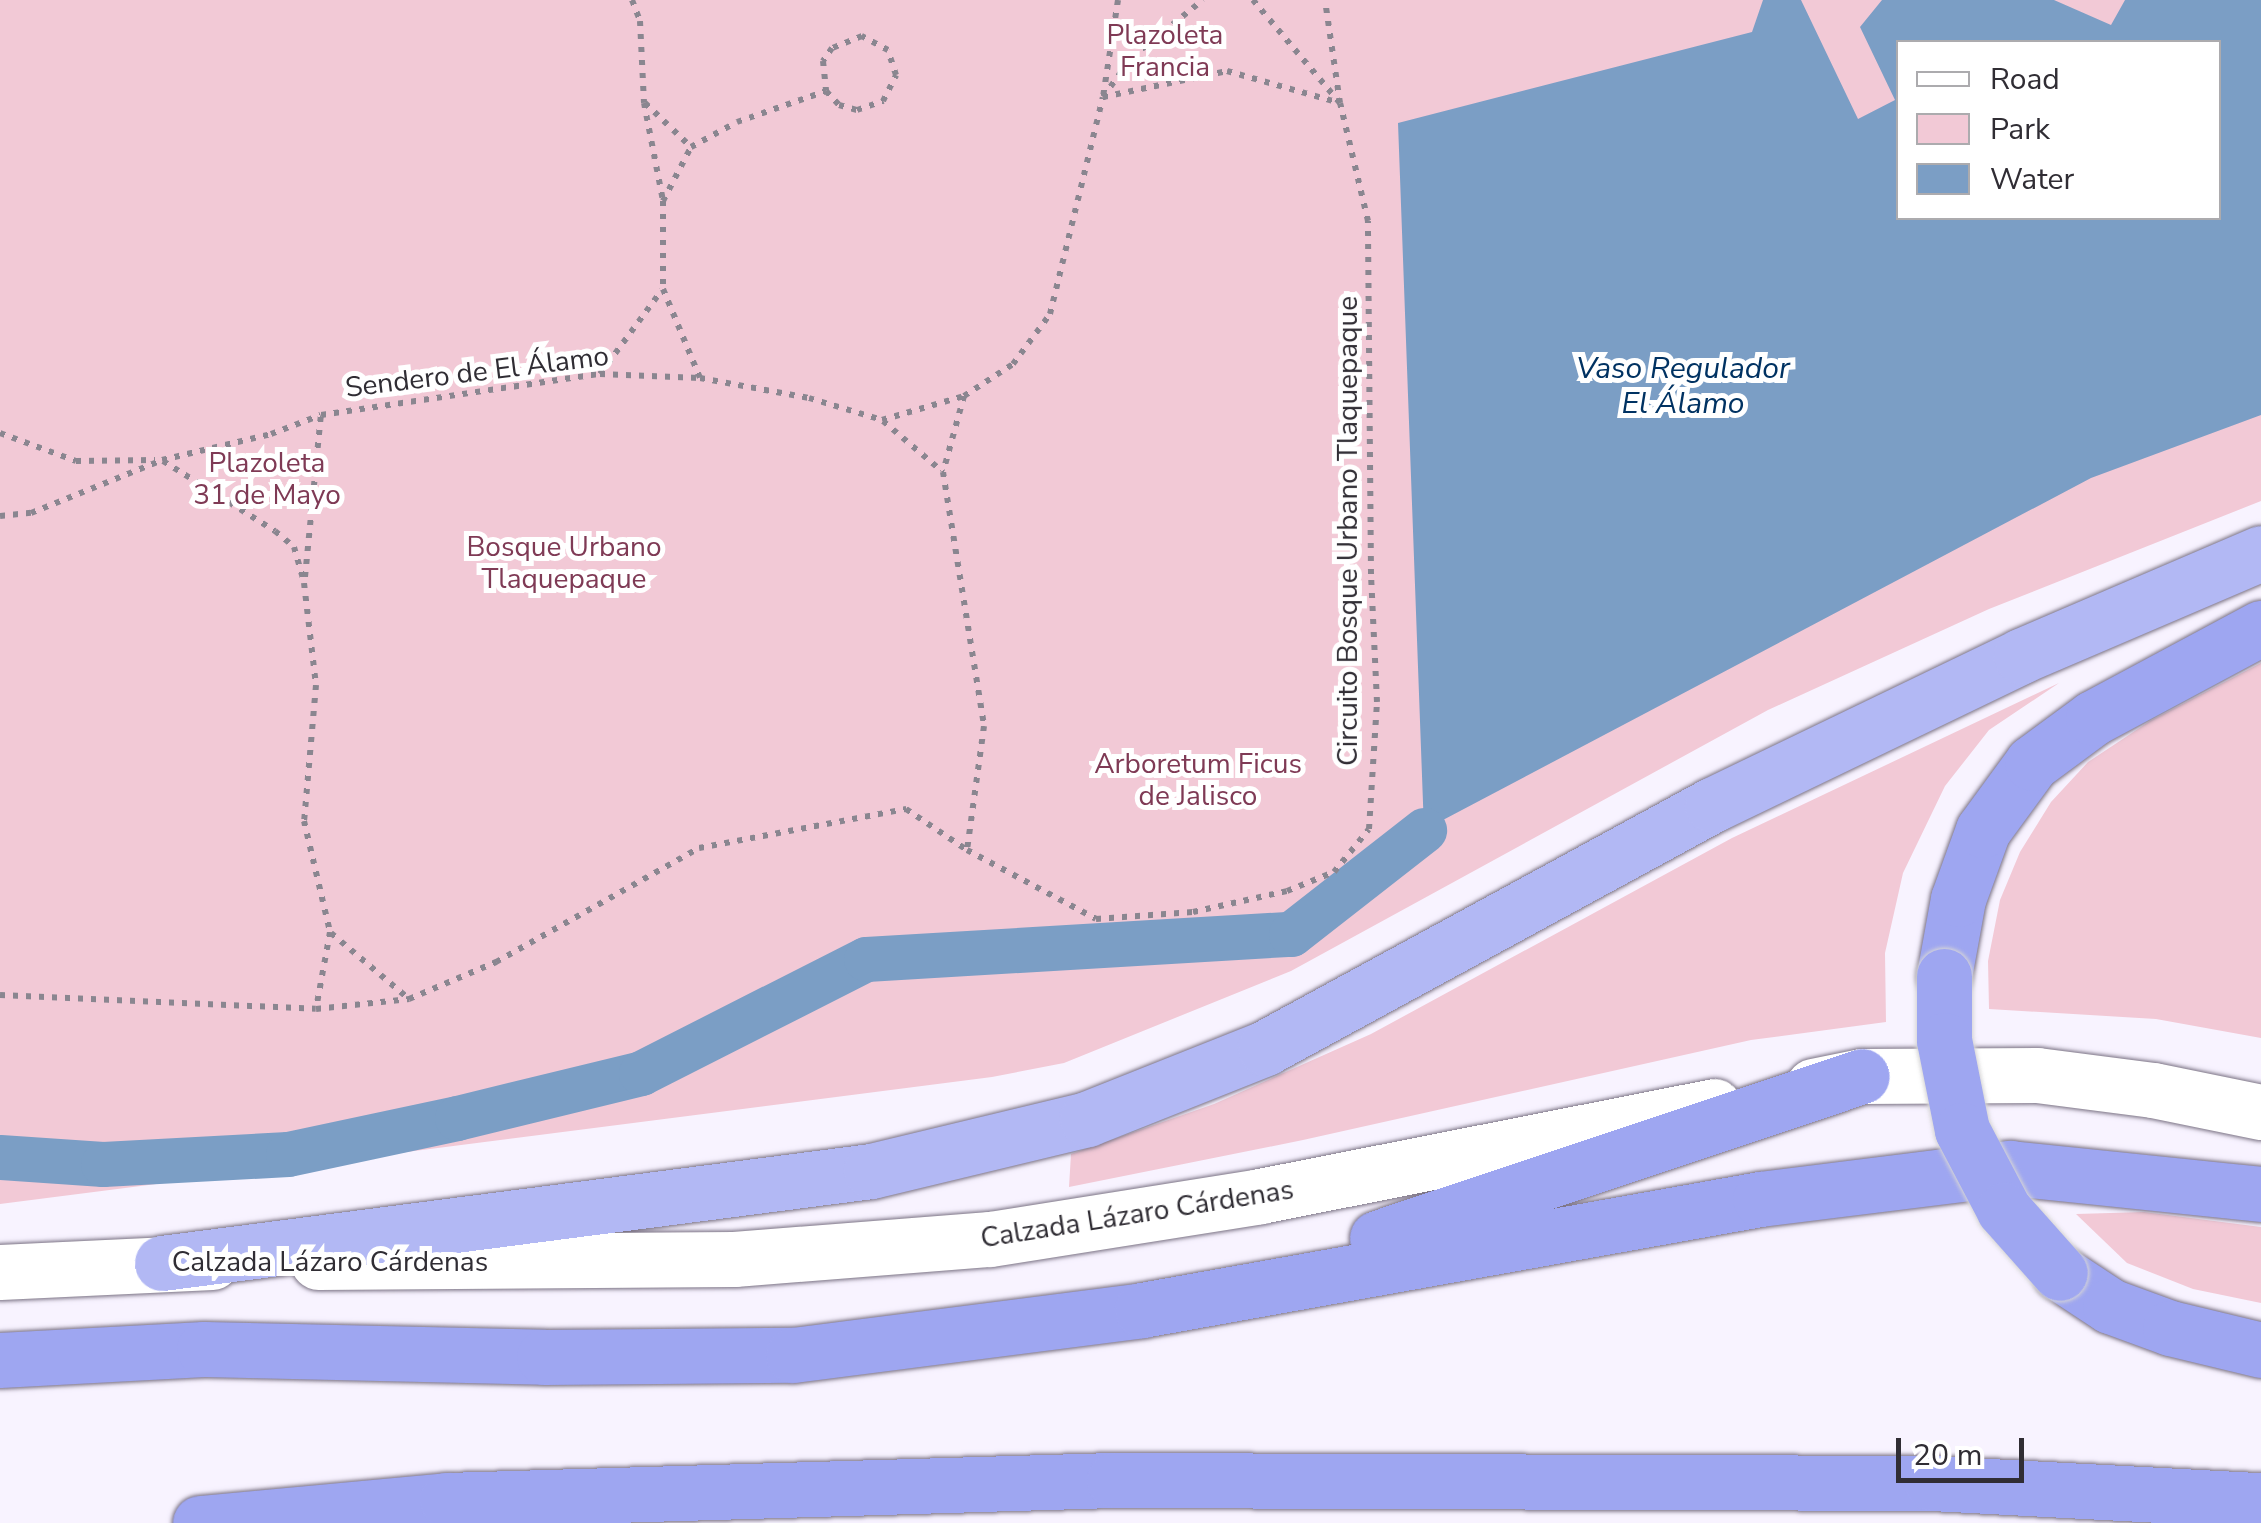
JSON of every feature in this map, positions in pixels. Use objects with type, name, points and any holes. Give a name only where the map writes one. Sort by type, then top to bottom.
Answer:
[{"type":"highway","points":[[162,1262],[872,1170],[1087,1118],[1266,1048],[1712,805],[2021,656],[2261,552]]},
{"type":"highway","points":[[2261,628],[2093,718],[2032,763],[1982,830],[1958,899],[1944,976],[1944,1040],[1962,1130],[2004,1210],[2060,1273],[2110,1306],[2170,1328],[2261,1350]]},
{"type":"highway","points":[[1142,1310],[1518,1194],[1862,1076]]},
{"type":"highway","points":[[0,1360],[204,1350],[544,1357],[793,1355],[1142,1310],[1760,1199],[2010,1168],[2261,1194]]},
{"type":"highway","points":[[200,1523],[447,1500],[1114,1480],[1932,1482],[2261,1500]]},
{"type":"main road","name":"Calzada Lázaro Cárdenas","points":[[0,1272],[162,1262],[734,1259],[990,1239],[1260,1196],[1862,1076],[2037,1075],[2153,1090],[2261,1112]]},
{"type":"path","points":[[632,0],[640,21],[644,102],[662,202],[663,289],[700,378]]},
{"type":"path","points":[[882,420],[964,396],[1013,364],[1050,314],[1103,97],[1118,0]]},
{"type":"path","points":[[1103,97],[1132,58],[1203,0]]},
{"type":"path","name":"Circuito Bosque Urbano Tlaquepaque","points":[[0,995],[316,1010],[409,999],[496,962],[699,848],[906,809],[967,850],[1096,919],[1193,912],[1287,891],[1334,872],[1369,828],[1378,702],[1371,574],[1368,221],[1340,104],[1253,0]]},
{"type":"path","points":[[1103,97],[1227,70],[1340,104],[1325,0]]},
{"type":"path","points":[[862,36],[888,50],[896,75],[883,101],[856,110],[838,105],[826,91],[823,62],[832,48],[862,36]]},
{"type":"path","points":[[662,202],[690,147],[737,122],[826,91]]},
{"type":"path","points":[[644,102],[690,147]]},
{"type":"path","points":[[600,374],[663,289]]},
{"type":"path","name":"Sendero de El Álamo","points":[[0,516],[31,512],[162,460],[271,434],[320,416],[600,374],[700,378],[809,398],[882,420]]},
{"type":"path","points":[[964,396],[943,472],[984,726],[967,850]]},
{"type":"path","points":[[304,583],[320,416]]},
{"type":"path","points":[[882,420],[943,472]]},
{"type":"path","points":[[0,432],[76,461],[162,460],[276,530],[294,548],[304,583],[316,685],[304,822],[330,932],[316,1010]]},
{"type":"path","points":[[330,932],[409,999]]},
{"type":"green space","name":"Bosque Urbano Tlaquepaque","points":[[0,0],[2261,0],[2261,501],[1989,609],[1768,710],[1291,971],[1064,1063],[992,1077],[0,1204]]},
{"type":"green space","points":[[2261,663],[2261,1038],[2156,1019],[1989,1009],[1988,961],[2000,900],[2020,852],[2051,802],[2088,762],[2150,721]]},
{"type":"green space","points":[[2059,683],[1989,730],[1945,786],[1903,873],[1885,953],[1886,1022],[1751,1040],[1303,1140],[1069,1187],[1071,1154],[1214,1104],[1371,1034],[1732,838]]},
{"type":"green space","points":[[2144,1212],[2261,1227],[2261,1303],[2193,1289],[2127,1263],[2076,1214]]},
{"type":"water","name":"Vaso Regulador El Álamo","points":[[1763,0],[1801,0],[1858,119],[1895,100],[1860,27],[1882,0],[2054,0],[2111,25],[2125,0],[2261,0],[2261,415],[2091,478],[1424,830],[1398,123],[1752,32]]},
{"type":"waterway","points":[[0,1157],[103,1164],[288,1154],[457,1118],[641,1073],[866,959],[1291,934],[1424,830]]},
{"type":"park label","name":"Plazoleta Francia","points":[[1165,51]]},
{"type":"park label","name":"Plazoleta 31 de Mayo","points":[[267,479]]},
{"type":"park label","name":"Arboretum Ficus de Jalisco","points":[[1198,780]]}]
